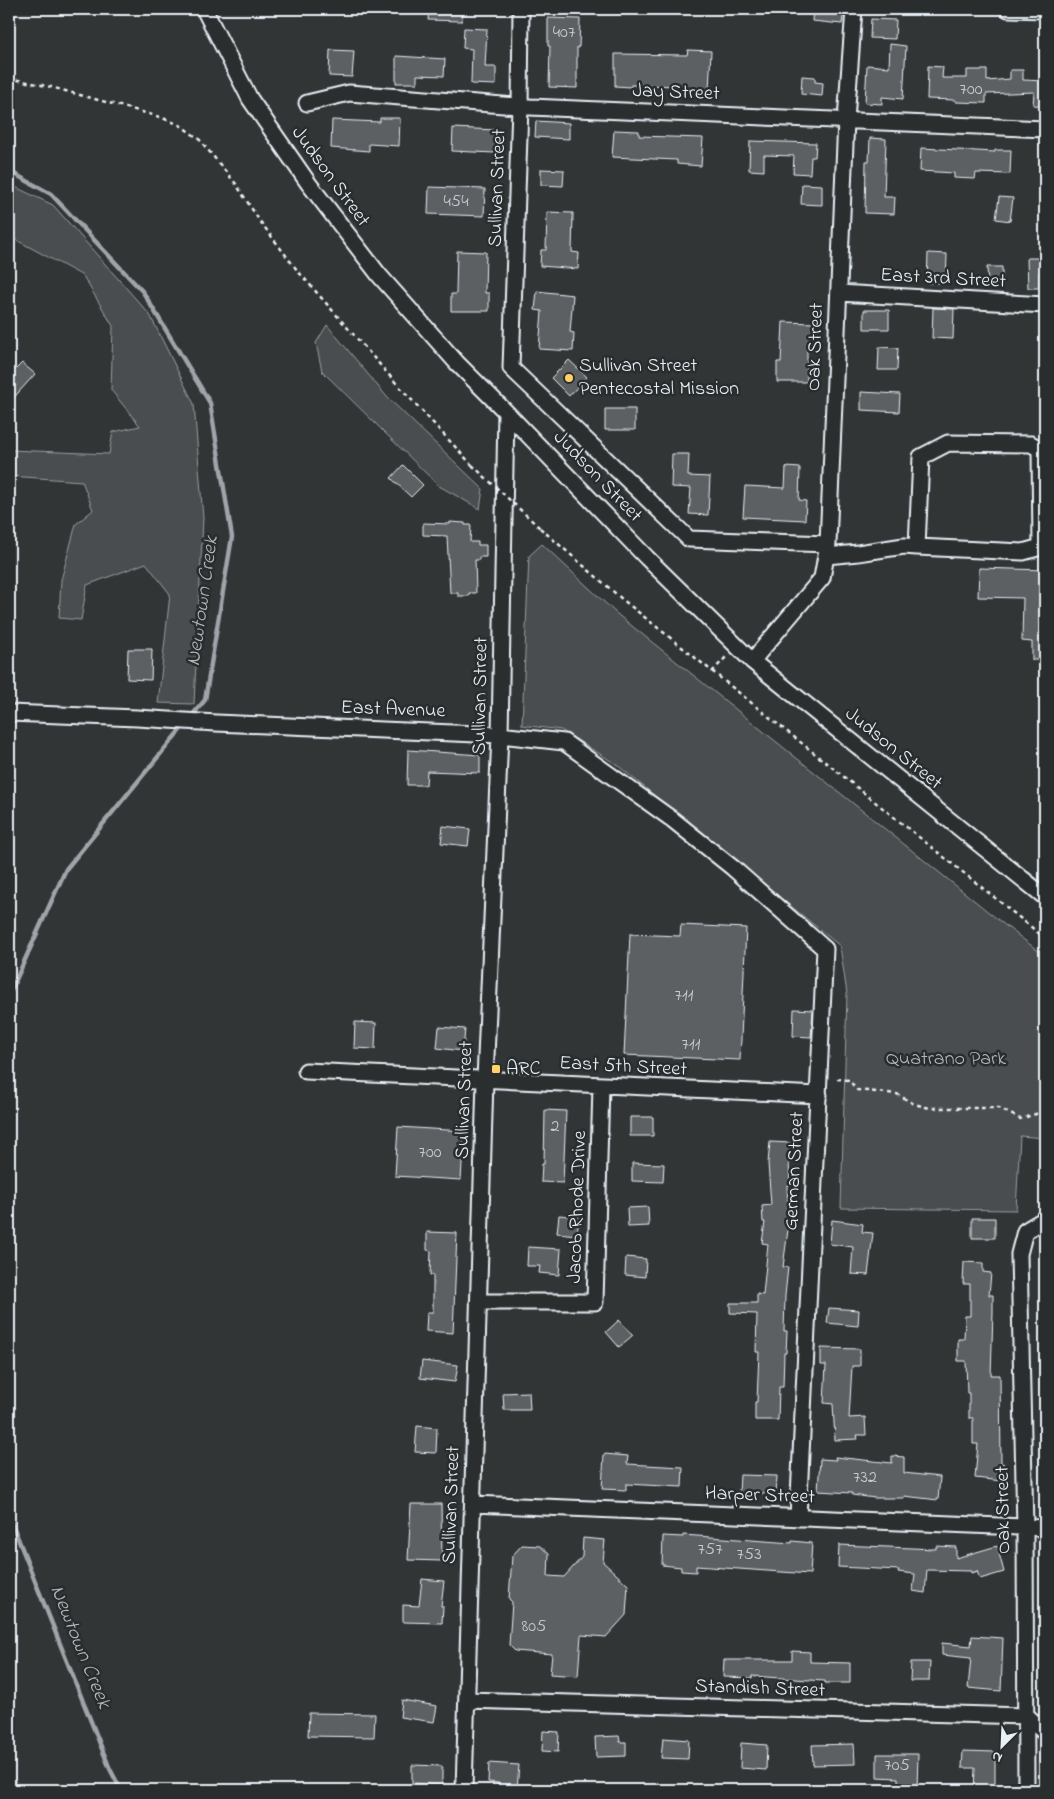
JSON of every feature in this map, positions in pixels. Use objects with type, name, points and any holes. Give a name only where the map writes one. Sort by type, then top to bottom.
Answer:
[{"type":"street","name":"Judson Street","points":[[204,9],[250,99],[343,230],[379,275],[457,363],[647,558],[752,661],[1045,897]]},
{"type":"street","name":"Sullivan Street","points":[[521,9],[520,107],[511,368],[689,539],[827,550]]},
{"type":"street","name":"Oak Street","points":[[752,661],[822,578],[827,550],[846,120],[854,9]]},
{"type":"street","points":[[1008,9],[1045,10]]},
{"type":"street","name":"Jay Street","points":[[306,103],[349,93],[520,107],[1045,129]]},
{"type":"street","name":"East 3rd Street","points":[[839,293],[1045,305]]},
{"type":"street","name":"Sullivan Street","points":[[464,1790],[478,1302],[500,735],[506,412]]},
{"type":"street","points":[[827,550],[858,553],[904,546],[917,547],[1023,552],[1041,547],[1040,449],[1032,444],[948,443],[920,457],[917,547]]},
{"type":"street","name":"East Avenue","points":[[9,713],[138,718],[216,724],[500,735],[564,742],[673,820],[733,868]]},
{"type":"street","name":"German Street","points":[[733,868],[825,949],[798,1518]]},
{"type":"street","name":"East 5th Street","points":[[306,1071],[819,1095]]},
{"type":"street","name":"Jacob Rhode Drive","points":[[478,1302],[595,1302],[601,1086]]},
{"type":"street","name":"Oak Street","points":[[1026,1790],[1025,1528],[1019,1254],[1025,1231],[1045,1219]]},
{"type":"street","name":"Harper Street","points":[[473,1504],[1045,1528]]},
{"type":"street","name":"Standish Street","points":[[467,1700],[1026,1716]]},
{"type":"street","points":[[1026,1716],[1045,1733]]},
{"type":"path","points":[[9,78],[160,118],[180,125],[199,139],[236,184],[259,220],[297,270],[396,383],[472,465],[540,528],[623,600],[1045,938]]},
{"type":"path","points":[[712,672],[736,645]]},
{"type":"path","points":[[837,1079],[849,1080],[857,1090],[897,1094],[914,1104],[930,1108],[999,1108],[1020,1119],[1045,1111]]},
{"type":"green space","points":[[9,184],[53,205],[150,315],[194,404],[203,518],[194,704],[158,703],[170,594],[146,563],[87,585],[81,620],[59,618],[61,580],[76,524],[93,510],[82,481],[9,476],[9,450],[109,454],[113,432],[140,426],[111,390],[113,326],[83,276],[9,236]]},
{"type":"green space","points":[[327,325],[387,397],[483,489],[480,509],[439,486],[322,371],[316,343]]},
{"type":"green space","name":"Quatrano Park","points":[[542,544],[617,614],[1045,956],[1045,1138],[1020,1136],[1016,1210],[841,1208],[847,994],[840,946],[616,764],[561,730],[522,725],[529,556]]},
{"type":"building","points":[[429,9],[462,9],[462,21],[428,20]]},
{"type":"building","points":[[813,9],[844,9],[842,24],[812,21]]},
{"type":"building","points":[[548,18],[580,19],[579,47],[577,47],[577,88],[549,87],[550,46],[548,46]]},
{"type":"building","points":[[871,19],[896,20],[895,39],[870,38]]},
{"type":"building","points":[[464,28],[487,29],[485,67],[496,67],[496,85],[471,84],[472,49],[463,48]]},
{"type":"building","points":[[890,44],[906,46],[903,99],[882,97],[882,104],[865,103],[867,65],[889,67]]},
{"type":"building","points":[[330,50],[354,51],[352,77],[329,76]]},
{"type":"building","points":[[688,50],[711,51],[709,90],[685,89],[686,86],[615,86],[615,54],[687,55]]},
{"type":"building","points":[[396,56],[445,59],[444,76],[417,75],[417,83],[396,83]]},
{"type":"building","points":[[928,66],[943,67],[942,78],[967,78],[967,70],[987,70],[987,81],[1010,79],[1010,70],[1023,70],[1023,80],[1045,81],[1045,106],[1033,105],[1034,92],[986,94],[986,103],[927,99]]},
{"type":"building","points":[[802,76],[815,77],[815,82],[823,83],[822,96],[801,94]]},
{"type":"building","points":[[380,118],[400,118],[399,146],[369,144],[369,151],[331,148],[332,120],[380,122]]},
{"type":"building","points":[[536,121],[569,123],[569,139],[535,137]]},
{"type":"building","points":[[453,128],[496,130],[495,153],[452,151]]},
{"type":"building","points":[[614,130],[639,131],[639,136],[703,138],[701,166],[677,164],[677,160],[612,157]]},
{"type":"building","points":[[870,138],[886,139],[884,197],[895,197],[894,214],[865,213],[866,161],[869,161]]},
{"type":"building","points":[[750,141],[816,143],[815,157],[811,157],[810,174],[793,173],[794,156],[764,155],[764,171],[749,170]]},
{"type":"building","points":[[921,148],[995,152],[995,150],[1011,150],[1010,174],[976,173],[975,179],[954,178],[954,173],[920,171]]},
{"type":"building","points":[[541,169],[564,170],[563,186],[541,185]]},
{"type":"building","points":[[802,184],[822,185],[822,205],[801,204]]},
{"type":"building","points":[[429,187],[485,189],[484,216],[428,214]]},
{"type":"building","points":[[999,197],[1013,198],[1010,221],[996,219]]},
{"type":"building","points":[[547,212],[573,213],[572,252],[579,253],[578,269],[540,266],[541,250],[546,250]]},
{"type":"building","points":[[457,251],[486,252],[485,293],[489,293],[489,311],[451,311],[451,294],[456,294]]},
{"type":"building","points":[[928,253],[947,254],[946,283],[927,283]]},
{"type":"building","points":[[1027,258],[1043,258],[1044,273],[1039,273],[1039,288],[1028,288]]},
{"type":"building","points":[[987,267],[1002,267],[1002,286],[988,285]]},
{"type":"building","points":[[537,291],[573,295],[570,332],[574,333],[573,351],[539,349],[542,311],[535,310]]},
{"type":"building","points":[[933,308],[954,309],[953,339],[932,338]]},
{"type":"building","points":[[864,310],[889,310],[889,329],[864,329]]},
{"type":"building","points":[[783,322],[815,323],[814,344],[807,343],[807,382],[777,382],[777,362],[781,362]]},
{"type":"building","points":[[879,347],[898,348],[897,370],[878,370]]},
{"type":"building","points":[[569,360],[587,377],[569,396],[551,378]]},
{"type":"building","points":[[22,363],[35,374],[9,403],[9,366],[14,371]]},
{"type":"building","points":[[861,392],[900,394],[899,412],[861,410]]},
{"type":"building","points":[[605,409],[635,409],[635,430],[605,430]]},
{"type":"building","points":[[672,454],[689,454],[688,476],[710,477],[708,515],[689,514],[691,488],[671,487]]},
{"type":"building","points":[[403,465],[423,485],[411,497],[391,478]]},
{"type":"building","points":[[786,467],[800,468],[799,500],[806,501],[805,520],[743,517],[745,486],[785,488]]},
{"type":"building","points":[[450,522],[471,525],[470,542],[486,545],[486,557],[479,557],[479,560],[475,560],[476,593],[469,593],[469,596],[458,596],[458,593],[450,593],[447,536],[423,535],[423,523],[450,524]]},
{"type":"building","points":[[979,568],[1045,570],[1045,660],[1032,660],[1032,642],[1022,641],[1023,598],[978,597]]},
{"type":"building","points":[[128,649],[152,649],[151,680],[127,679]]},
{"type":"building","points":[[408,750],[480,755],[480,773],[427,771],[426,785],[407,785]]},
{"type":"building","points":[[443,826],[470,829],[468,846],[441,843]]},
{"type":"building","points":[[681,925],[746,928],[740,1060],[624,1055],[630,934],[680,936]]},
{"type":"building","points":[[794,1009],[813,1010],[811,1037],[793,1036]]},
{"type":"building","points":[[355,1022],[376,1023],[375,1049],[354,1048]]},
{"type":"building","points":[[439,1027],[465,1029],[463,1051],[437,1048]]},
{"type":"building","points":[[545,1110],[566,1111],[563,1183],[541,1182],[542,1164],[544,1164]]},
{"type":"building","points":[[630,1117],[653,1117],[653,1136],[630,1136]]},
{"type":"building","points":[[398,1127],[464,1131],[461,1180],[395,1176]]},
{"type":"building","points":[[770,1142],[793,1143],[792,1161],[789,1161],[790,1185],[787,1186],[789,1222],[783,1267],[788,1267],[784,1331],[787,1331],[786,1353],[784,1353],[783,1387],[779,1387],[778,1420],[755,1420],[759,1352],[756,1352],[757,1314],[730,1313],[730,1303],[757,1303],[757,1294],[763,1295],[768,1244],[762,1243],[765,1222],[763,1222],[762,1206],[771,1205],[768,1163]]},
{"type":"building","points":[[632,1163],[664,1164],[663,1182],[632,1181]]},
{"type":"building","points":[[648,1207],[649,1226],[628,1227],[627,1208]]},
{"type":"building","points":[[559,1215],[579,1217],[577,1235],[557,1233]]},
{"type":"building","points":[[972,1218],[995,1218],[995,1238],[972,1238]]},
{"type":"building","points":[[832,1220],[863,1224],[862,1232],[873,1233],[868,1275],[851,1274],[853,1247],[830,1244]]},
{"type":"building","points":[[427,1232],[457,1233],[453,1333],[426,1331],[427,1312],[433,1312],[433,1275],[430,1275],[431,1251],[427,1250]]},
{"type":"building","points":[[528,1247],[561,1249],[559,1275],[539,1273],[540,1266],[527,1266]]},
{"type":"building","points":[[626,1257],[646,1259],[645,1277],[625,1275]]},
{"type":"building","points":[[964,1262],[983,1263],[983,1272],[991,1273],[989,1295],[993,1295],[993,1312],[991,1375],[1000,1375],[1001,1463],[1004,1464],[1002,1481],[975,1478],[978,1444],[973,1444],[973,1418],[969,1418],[966,1361],[958,1361],[958,1339],[964,1339],[965,1316],[970,1316],[970,1284],[963,1284]]},
{"type":"building","points":[[829,1308],[859,1310],[858,1326],[827,1323]]},
{"type":"building","points":[[619,1320],[633,1335],[619,1347],[606,1332]]},
{"type":"building","points":[[821,1348],[860,1349],[860,1366],[852,1366],[849,1418],[865,1417],[866,1435],[857,1435],[858,1439],[835,1440],[833,1404],[824,1403],[826,1365],[821,1365]]},
{"type":"building","points":[[422,1361],[458,1365],[455,1382],[420,1378]]},
{"type":"building","points":[[529,1392],[530,1410],[504,1410],[503,1393]]},
{"type":"building","points":[[417,1426],[437,1428],[436,1453],[415,1452]]},
{"type":"building","points":[[604,1454],[628,1456],[627,1464],[683,1467],[682,1487],[626,1484],[626,1490],[602,1489]]},
{"type":"building","points":[[892,1456],[904,1457],[904,1473],[940,1477],[938,1500],[904,1496],[904,1498],[875,1498],[852,1495],[852,1493],[818,1491],[820,1459],[836,1460],[835,1457],[892,1463]]},
{"type":"building","points":[[740,1475],[777,1476],[776,1494],[739,1493]]},
{"type":"building","points":[[411,1504],[441,1504],[442,1561],[408,1560]]},
{"type":"building","points":[[683,1535],[812,1543],[810,1574],[696,1566],[696,1572],[681,1571],[681,1567],[662,1565],[663,1536],[683,1537]]},
{"type":"building","points":[[583,1538],[605,1540],[603,1562],[628,1585],[626,1615],[606,1637],[581,1635],[578,1676],[550,1674],[552,1654],[515,1651],[509,1645],[512,1602],[509,1599],[512,1556],[522,1545],[540,1546],[549,1554],[548,1576],[564,1577],[582,1557]]},
{"type":"building","points":[[839,1545],[936,1549],[936,1546],[956,1547],[956,1558],[997,1546],[1004,1572],[980,1579],[977,1571],[971,1573],[971,1571],[927,1570],[925,1593],[913,1591],[915,1574],[898,1572],[899,1570],[838,1567]]},
{"type":"building","points":[[422,1579],[444,1581],[441,1606],[443,1606],[442,1623],[403,1622],[403,1605],[419,1606]]},
{"type":"building","points":[[972,1636],[1003,1638],[1001,1691],[968,1688],[971,1658],[942,1655],[942,1643],[971,1646]]},
{"type":"building","points":[[792,1651],[810,1652],[810,1662],[850,1663],[850,1683],[824,1683],[824,1681],[752,1676],[752,1678],[723,1677],[724,1660],[792,1660]]},
{"type":"building","points":[[911,1662],[930,1662],[929,1681],[910,1681]]},
{"type":"building","points":[[402,1700],[437,1706],[434,1722],[400,1717]]},
{"type":"building","points":[[309,1713],[375,1714],[374,1737],[308,1736]]},
{"type":"building","points":[[543,1731],[559,1732],[558,1752],[542,1751]]},
{"type":"building","points":[[619,1736],[620,1742],[626,1742],[626,1756],[596,1757],[595,1737]]},
{"type":"building","points":[[663,1738],[689,1740],[688,1759],[661,1758]]},
{"type":"building","points":[[741,1743],[767,1745],[766,1770],[740,1768]]},
{"type":"building","points":[[854,1744],[855,1764],[813,1765],[812,1745]]},
{"type":"building","points":[[963,1751],[995,1752],[995,1790],[974,1790],[975,1768],[962,1768]]},
{"type":"building","points":[[877,1754],[918,1754],[917,1790],[898,1790],[898,1778],[877,1777]]},
{"type":"building","points":[[489,1763],[519,1765],[517,1790],[498,1790],[498,1783],[488,1782]]},
{"type":"building","points":[[412,1765],[442,1766],[442,1785],[412,1783]]},
{"type":"waterway","name":"Newtown Creek","points":[[9,171],[51,194],[143,292],[210,403],[232,537],[205,700],[190,718]]},
{"type":"waterway","name":"Newtown Creek","points":[[9,995],[66,869],[185,724]]},
{"type":"waterway","name":"Newtown Creek","points":[[9,1516],[110,1769],[121,1790]]},
{"type":"place","name":"Sullivan Street Pentecostal Mission","points":[[569,378]]},
{"type":"place","name":"ARC","points":[[496,1069]]}]
